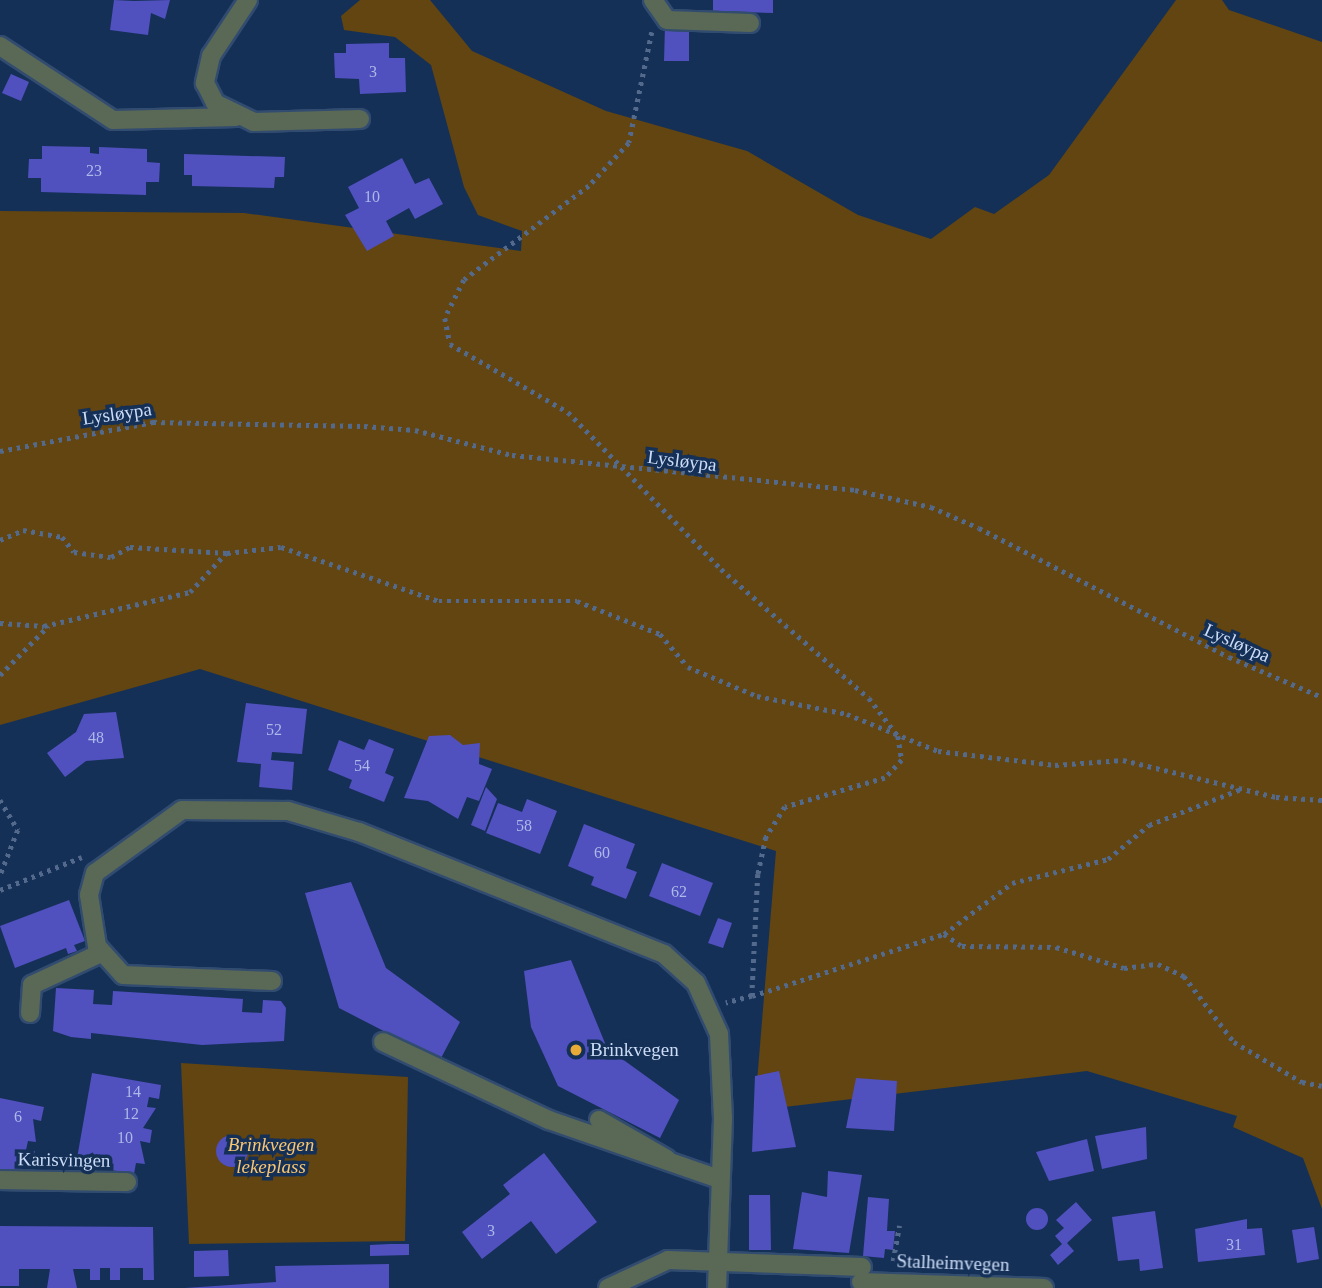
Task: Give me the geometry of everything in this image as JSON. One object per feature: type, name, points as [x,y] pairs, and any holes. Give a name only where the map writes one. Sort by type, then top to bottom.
[{"type":"street","points":[[236,117],[215,103],[205,83],[218,40],[248,0]]},
{"type":"street","points":[[655,5],[684,23],[750,23]]},
{"type":"street","points":[[0,46],[113,120],[236,117],[278,124],[360,119]]},
{"type":"street","points":[[272,981],[123,975],[101,953],[89,895],[102,865],[182,810],[252,807],[318,817],[641,943],[679,966],[712,1008],[722,1066],[716,1288]]},
{"type":"street","points":[[30,1013],[32,985],[101,953]]},
{"type":"street","points":[[383,1042],[527,1110],[719,1180]]},
{"type":"street","points":[[599,1120],[673,1163]]},
{"type":"street","name":"Karisvingen","points":[[0,1180],[127,1182]]},
{"type":"street","name":"Stalheimvegen","points":[[608,1288],[668,1260],[717,1259],[861,1274],[1044,1288]]},
{"type":"path","points":[[655,5],[629,143],[589,186],[464,280],[445,318],[450,344],[568,412],[720,569],[869,698],[896,733],[903,749],[895,771],[785,807],[766,837],[752,996]]},
{"type":"path","name":"Lysløypa","points":[[0,450],[153,422],[364,426],[415,430],[512,455],[855,491],[931,507],[1322,697]]},
{"type":"path","points":[[0,540],[23,530],[62,537],[74,552],[111,557],[130,547],[227,553],[281,547],[439,601],[577,601],[660,634],[688,667],[757,696],[847,713],[938,751],[993,761],[1123,760],[1245,788],[1322,800]]},
{"type":"path","points":[[0,623],[49,625],[190,592],[227,553]]},
{"type":"path","points":[[0,675],[49,625]]},
{"type":"path","points":[[712,1008],[944,934],[1012,883],[1108,859],[1149,825],[1245,788]]},
{"type":"path","points":[[0,800],[18,830],[0,876]]},
{"type":"path","points":[[0,890],[72,858],[102,865]]},
{"type":"path","points":[[944,934],[962,946],[1056,947],[1115,966],[1158,964],[1184,975],[1234,1042],[1302,1082],[1322,1086]]},
{"type":"path","points":[[861,1274],[895,1261],[899,1226]]},
{"type":"green space","points":[[360,0],[430,0],[472,51],[606,111],[747,151],[858,215],[931,239],[975,207],[994,214],[1049,175],[1176,0],[1222,0],[1229,10],[1322,42],[1322,1209],[1303,1158],[1233,1127],[1237,1116],[1087,1071],[776,1108],[756,1094],[776,851],[200,669],[0,725],[0,211],[244,213],[521,251],[522,231],[478,215],[464,187],[431,65],[395,37],[344,30],[341,16]]},
{"type":"green space","name":"Brinkvegen lekeplass","points":[[181,1063],[408,1077],[405,1241],[189,1244]]},
{"type":"building","points":[[114,0],[170,0],[165,19],[151,13],[148,35],[110,30]]},
{"type":"building","points":[[713,0],[773,0],[773,13],[713,11]]},
{"type":"building","points":[[665,26],[689,26],[689,61],[664,61]]},
{"type":"building","points":[[389,43],[389,58],[405,58],[406,92],[360,94],[359,79],[335,78],[334,53],[346,53],[346,44]]},
{"type":"building","points":[[11,74],[29,82],[21,101],[2,93]]},
{"type":"building","points":[[42,146],[90,147],[90,153],[99,154],[99,147],[147,149],[147,162],[160,163],[159,182],[146,182],[146,195],[41,192],[41,178],[28,178],[29,159],[42,159]]},
{"type":"building","points":[[184,154],[285,157],[284,177],[275,177],[274,188],[192,186],[192,175],[184,175]]},
{"type":"building","points":[[402,158],[415,184],[429,178],[443,204],[415,219],[409,208],[386,221],[394,236],[367,251],[345,215],[359,208],[348,187]]},
{"type":"building","points":[[246,703],[307,709],[302,754],[272,752],[271,760],[294,762],[292,790],[259,787],[261,764],[237,762]]},
{"type":"building","points":[[116,712],[124,758],[86,761],[65,777],[47,753],[76,732],[84,714]]},
{"type":"building","points":[[450,735],[463,745],[480,743],[479,764],[492,769],[479,801],[467,797],[458,819],[428,801],[404,798],[429,736]]},
{"type":"building","points":[[369,739],[394,749],[385,773],[394,777],[384,802],[349,788],[352,780],[328,770],[339,740],[364,750]]},
{"type":"building","points":[[486,787],[497,799],[485,831],[471,825]]},
{"type":"building","points":[[527,799],[557,811],[540,854],[486,833],[498,803],[522,812]]},
{"type":"building","points":[[584,824],[635,844],[626,868],[637,872],[626,899],[591,885],[594,877],[568,866]]},
{"type":"building","points":[[662,863],[713,883],[700,916],[649,896]]},
{"type":"building","points":[[351,882],[386,968],[460,1022],[440,1060],[339,1008],[305,893]]},
{"type":"building","points":[[69,900],[85,941],[74,945],[77,951],[68,954],[66,948],[15,968],[0,926]]},
{"type":"building","points":[[718,918],[732,923],[723,948],[708,943]]},
{"type":"building","name":"Brinkvegen","points":[[571,960],[607,1048],[679,1100],[660,1138],[558,1086],[531,1027],[524,971]]},
{"type":"building","points":[[56,988],[94,990],[93,1004],[112,1005],[113,991],[243,999],[242,1012],[262,1013],[263,1000],[281,1001],[286,1008],[284,1041],[202,1045],[91,1033],[91,1039],[71,1037],[53,1031]]},
{"type":"building","points":[[779,1071],[796,1147],[752,1152],[755,1076]]},
{"type":"building","points":[[92,1073],[161,1085],[159,1099],[149,1097],[147,1107],[156,1108],[143,1128],[152,1130],[150,1143],[140,1141],[145,1164],[136,1163],[134,1174],[76,1164]]},
{"type":"building","points":[[856,1078],[897,1081],[894,1131],[846,1128]]},
{"type":"building","points":[[0,1098],[44,1107],[41,1121],[33,1119],[36,1142],[28,1141],[26,1150],[35,1151],[32,1164],[24,1162],[21,1174],[0,1170]]},
{"type":"building","points":[[1146,1127],[1147,1159],[1102,1169],[1095,1136]]},
{"type":"building","points":[[232,1135],[243,1140],[248,1151],[243,1162],[232,1167],[221,1162],[216,1151],[221,1140]]},
{"type":"building","points":[[1087,1139],[1094,1171],[1049,1181],[1036,1152]]},
{"type":"building","points":[[544,1153],[597,1222],[556,1254],[531,1221],[482,1259],[462,1232],[510,1194],[503,1185]]},
{"type":"building","points":[[828,1171],[862,1175],[849,1253],[793,1249],[802,1192],[827,1197]]},
{"type":"building","points":[[749,1195],[770,1195],[771,1250],[749,1250]]},
{"type":"building","points":[[868,1197],[889,1199],[887,1231],[895,1231],[893,1250],[885,1249],[884,1258],[863,1256]]},
{"type":"building","points":[[1076,1202],[1092,1220],[1067,1243],[1074,1251],[1058,1265],[1050,1255],[1062,1244],[1055,1236],[1064,1228],[1056,1220]]},
{"type":"building","points":[[1037,1208],[1045,1211],[1048,1219],[1045,1227],[1037,1230],[1029,1227],[1026,1219],[1029,1211]]},
{"type":"building","points":[[1155,1211],[1163,1268],[1140,1271],[1139,1259],[1118,1261],[1112,1217]]},
{"type":"building","points":[[1247,1219],[1247,1229],[1262,1228],[1265,1255],[1198,1262],[1195,1229]]},
{"type":"building","points":[[0,1226],[153,1227],[154,1280],[143,1280],[143,1268],[120,1268],[120,1280],[110,1280],[110,1268],[100,1268],[100,1280],[90,1280],[90,1269],[73,1269],[77,1288],[47,1288],[50,1269],[19,1269],[19,1286],[0,1286]]},
{"type":"building","points":[[1314,1227],[1319,1259],[1297,1263],[1292,1230]]},
{"type":"building","points":[[409,1244],[409,1255],[370,1256],[370,1245]]},
{"type":"building","points":[[228,1250],[229,1276],[194,1277],[194,1251]]},
{"type":"building","points":[[389,1264],[389,1288],[185,1288],[276,1282],[275,1266]]},
{"type":"place","name":"Brinkvegen","points":[[576,1050]]}]
